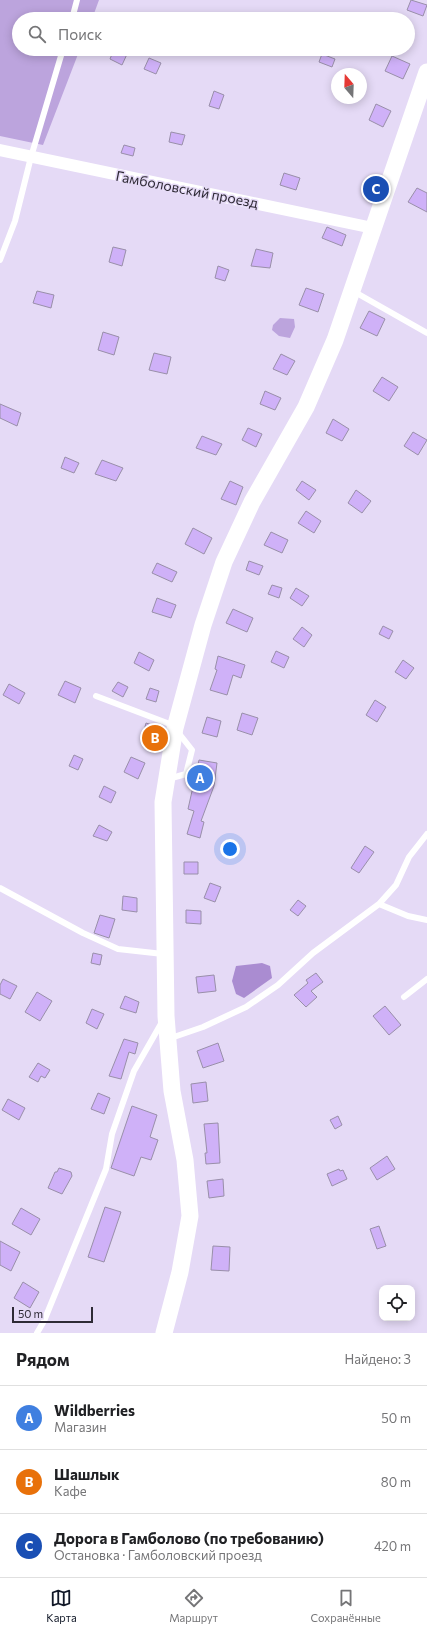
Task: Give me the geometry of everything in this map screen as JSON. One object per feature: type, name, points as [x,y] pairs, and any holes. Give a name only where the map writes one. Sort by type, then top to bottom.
[{"type":"main road","points":[[164,1333],[180,1272],[190,1216],[184,1160],[172,1091],[166,1016],[163,832],[166,779],[175,727],[203,625],[224,562],[252,502],[306,407],[335,340],[427,72]]},
{"type":"street","name":"Гамболовский проезд","points":[[0,150],[373,228]]},
{"type":"lane","points":[[74,12],[78,0]]},
{"type":"lane","points":[[0,260],[15,221],[61,56]]},
{"type":"lane","points":[[353,291],[427,333]]},
{"type":"lane","points":[[96,696],[175,727]]},
{"type":"lane","points":[[167,1040],[203,1027],[246,1007],[278,985],[313,953],[379,904],[396,885],[409,857],[427,834]]},
{"type":"lane","points":[[0,888],[83,933],[118,949],[165,954]]},
{"type":"lane","points":[[379,904],[408,916],[427,920]]},
{"type":"lane","points":[[404,997],[427,979]]},
{"type":"lane","points":[[37,1333],[44,1321],[106,1169],[112,1134],[134,1071],[166,1016]]},
{"type":"shaded area","points":[[0,0],[99,0],[95,12],[12,12],[12,56],[77,56],[43,145],[0,136]]},
{"type":"shaded area","points":[[280,318],[294,319],[295,327],[290,338],[279,336],[272,330],[273,325]]},
{"type":"shaded area","points":[[262,963],[270,966],[272,978],[244,998],[236,994],[232,981],[236,966]]},
{"type":"building","points":[[411,0],[427,5],[423,16],[407,10]]},
{"type":"building","points":[[111,56],[126,56],[122,65],[110,59]]},
{"type":"building","points":[[321,56],[327,56],[335,59],[332,67],[319,62]]},
{"type":"building","points":[[392,56],[410,64],[403,79],[385,71]]},
{"type":"building","points":[[149,58],[161,63],[156,74],[144,69]]},
{"type":"building","points":[[214,91],[224,95],[219,109],[209,106]]},
{"type":"building","points":[[376,104],[391,111],[383,127],[369,120]]},
{"type":"building","points":[[171,132],[185,135],[182,145],[169,142]]},
{"type":"building","points":[[124,145],[135,148],[133,156],[121,153]]},
{"type":"building","points":[[284,173],[300,178],[296,190],[280,185]]},
{"type":"building","points":[[417,188],[427,193],[427,212],[408,202]]},
{"type":"building","points":[[327,227],[346,235],[342,246],[322,238]]},
{"type":"building","points":[[113,247],[126,250],[122,266],[109,262]]},
{"type":"building","points":[[256,249],[273,253],[270,268],[251,266]]},
{"type":"building","points":[[218,266],[229,270],[225,281],[215,278]]},
{"type":"building","points":[[306,288],[324,294],[318,312],[299,305]]},
{"type":"building","points":[[37,291],[54,295],[51,308],[33,303]]},
{"type":"building","points":[[369,311],[385,319],[377,336],[360,328]]},
{"type":"building","points":[[103,332],[119,337],[114,355],[98,350]]},
{"type":"building","points":[[154,353],[171,357],[167,374],[149,370]]},
{"type":"building","points":[[281,354],[295,361],[287,375],[273,369]]},
{"type":"building","points":[[382,377],[398,387],[389,401],[373,391]]},
{"type":"building","points":[[265,391],[281,398],[275,410],[260,404]]},
{"type":"building","points":[[0,404],[21,413],[17,426],[0,418]]},
{"type":"building","points":[[333,419],[349,429],[342,441],[326,433]]},
{"type":"building","points":[[248,428],[262,434],[256,447],[242,440]]},
{"type":"building","points":[[413,432],[427,440],[418,455],[404,446]]},
{"type":"building","points":[[202,436],[222,444],[216,455],[196,448]]},
{"type":"building","points":[[65,457],[79,463],[74,473],[61,468]]},
{"type":"building","points":[[102,460],[123,468],[116,481],[95,474]]},
{"type":"building","points":[[230,481],[243,487],[236,505],[221,499]]},
{"type":"building","points":[[302,481],[316,490],[309,500],[296,490]]},
{"type":"building","points":[[356,490],[371,501],[362,513],[348,503]]},
{"type":"building","points":[[306,511],[321,521],[314,533],[298,523]]},
{"type":"building","points":[[193,528],[212,538],[204,554],[185,544]]},
{"type":"building","points":[[271,532],[288,540],[282,553],[264,545]]},
{"type":"building","points":[[249,561],[263,566],[259,575],[246,570]]},
{"type":"building","points":[[157,563],[177,572],[172,582],[152,573]]},
{"type":"building","points":[[272,585],[282,588],[279,598],[268,594]]},
{"type":"building","points":[[296,588],[309,596],[302,606],[290,598]]},
{"type":"building","points":[[157,598],[176,605],[171,618],[152,612]]},
{"type":"building","points":[[233,609],[253,618],[247,632],[226,623]]},
{"type":"building","points":[[383,626],[393,631],[389,639],[379,634]]},
{"type":"building","points":[[302,627],[312,635],[304,647],[293,639]]},
{"type":"building","points":[[276,651],[289,657],[284,668],[271,662]]},
{"type":"building","points":[[139,652],[154,660],[149,671],[134,663]]},
{"type":"building","points":[[218,656],[245,665],[241,678],[233,675],[227,695],[210,690],[217,670],[215,669]]},
{"type":"building","points":[[403,660],[414,668],[406,679],[395,672]]},
{"type":"building","points":[[65,681],[81,688],[75,703],[58,695]]},
{"type":"building","points":[[118,682],[128,687],[123,697],[112,691]]},
{"type":"building","points":[[9,684],[25,693],[19,704],[3,695]]},
{"type":"building","points":[[150,688],[159,691],[156,702],[146,699]]},
{"type":"building","points":[[375,700],[386,707],[377,722],[366,715]]},
{"type":"building","points":[[242,713],[258,718],[252,735],[237,730]]},
{"type":"building","points":[[207,717],[221,721],[217,737],[202,733]]},
{"type":"building","points":[[146,723],[155,726],[150,740],[142,738]]},
{"type":"building","points":[[74,755],[83,759],[78,770],[69,766]]},
{"type":"building","points":[[131,757],[145,763],[138,779],[124,772]]},
{"type":"building","points":[[199,760],[217,763],[214,786],[201,821],[204,822],[200,838],[187,834],[194,811],[188,809]]},
{"type":"building","points":[[104,786],[116,792],[111,803],[99,797]]},
{"type":"building","points":[[99,825],[112,832],[107,841],[93,836]]},
{"type":"building","points":[[365,846],[374,852],[359,873],[351,868]]},
{"type":"building","points":[[184,862],[198,862],[198,874],[184,874]]},
{"type":"building","points":[[210,883],[221,887],[215,902],[204,898]]},
{"type":"building","points":[[123,896],[137,898],[137,912],[122,910]]},
{"type":"building","points":[[298,900],[306,906],[298,916],[290,910]]},
{"type":"building","points":[[186,910],[201,911],[201,924],[186,923]]},
{"type":"building","points":[[100,915],[115,919],[109,938],[94,933]]},
{"type":"building","points":[[93,953],[102,955],[100,965],[91,963]]},
{"type":"building","points":[[316,973],[323,982],[311,991],[317,997],[306,1007],[294,995],[308,983],[306,980]]},
{"type":"building","points":[[214,975],[216,991],[198,993],[196,977]]},
{"type":"building","points":[[3,979],[17,986],[10,999],[0,994],[0,985]]},
{"type":"building","points":[[37,992],[52,1001],[40,1021],[25,1012]]},
{"type":"building","points":[[125,996],[139,1002],[136,1013],[120,1008]]},
{"type":"building","points":[[385,1006],[401,1025],[389,1035],[373,1016]]},
{"type":"building","points":[[92,1009],[104,1014],[97,1029],[86,1023]]},
{"type":"building","points":[[124,1039],[138,1043],[135,1054],[129,1052],[121,1079],[109,1076]]},
{"type":"building","points":[[218,1043],[224,1061],[203,1068],[197,1051]]},
{"type":"building","points":[[38,1063],[50,1070],[45,1078],[41,1076],[38,1082],[29,1077]]},
{"type":"building","points":[[206,1082],[208,1101],[193,1103],[191,1084]]},
{"type":"building","points":[[98,1093],[110,1098],[104,1114],[91,1109]]},
{"type":"building","points":[[8,1099],[25,1108],[19,1120],[2,1110]]},
{"type":"building","points":[[132,1106],[157,1115],[150,1137],[158,1140],[151,1160],[141,1157],[134,1176],[111,1168]]},
{"type":"building","points":[[338,1116],[342,1125],[335,1129],[330,1120]]},
{"type":"building","points":[[218,1123],[220,1163],[206,1164],[205,1153],[207,1153],[204,1124]]},
{"type":"building","points":[[387,1156],[395,1169],[377,1180],[370,1168]]},
{"type":"building","points":[[59,1168],[71,1172],[72,1176],[62,1194],[48,1188],[55,1172],[57,1172]]},
{"type":"building","points":[[339,1169],[340,1171],[343,1170],[347,1179],[332,1186],[327,1174]]},
{"type":"building","points":[[223,1179],[224,1196],[209,1198],[207,1181]]},
{"type":"building","points":[[105,1207],[121,1212],[104,1262],[88,1257]]},
{"type":"building","points":[[21,1208],[40,1219],[31,1235],[12,1224]]},
{"type":"building","points":[[379,1226],[386,1246],[377,1249],[370,1229]]},
{"type":"building","points":[[0,1241],[20,1252],[11,1271],[0,1265]]},
{"type":"building","points":[[213,1246],[230,1247],[229,1271],[211,1270]]},
{"type":"building","points":[[23,1282],[39,1292],[30,1308],[14,1298]]},
{"type":"place","name":"Дорога в Гамболово (по требованию)","points":[[376,189]]},
{"type":"place","name":"Шашлык","points":[[155,738]]},
{"type":"place","name":"Wildberries","points":[[200,778]]}]
